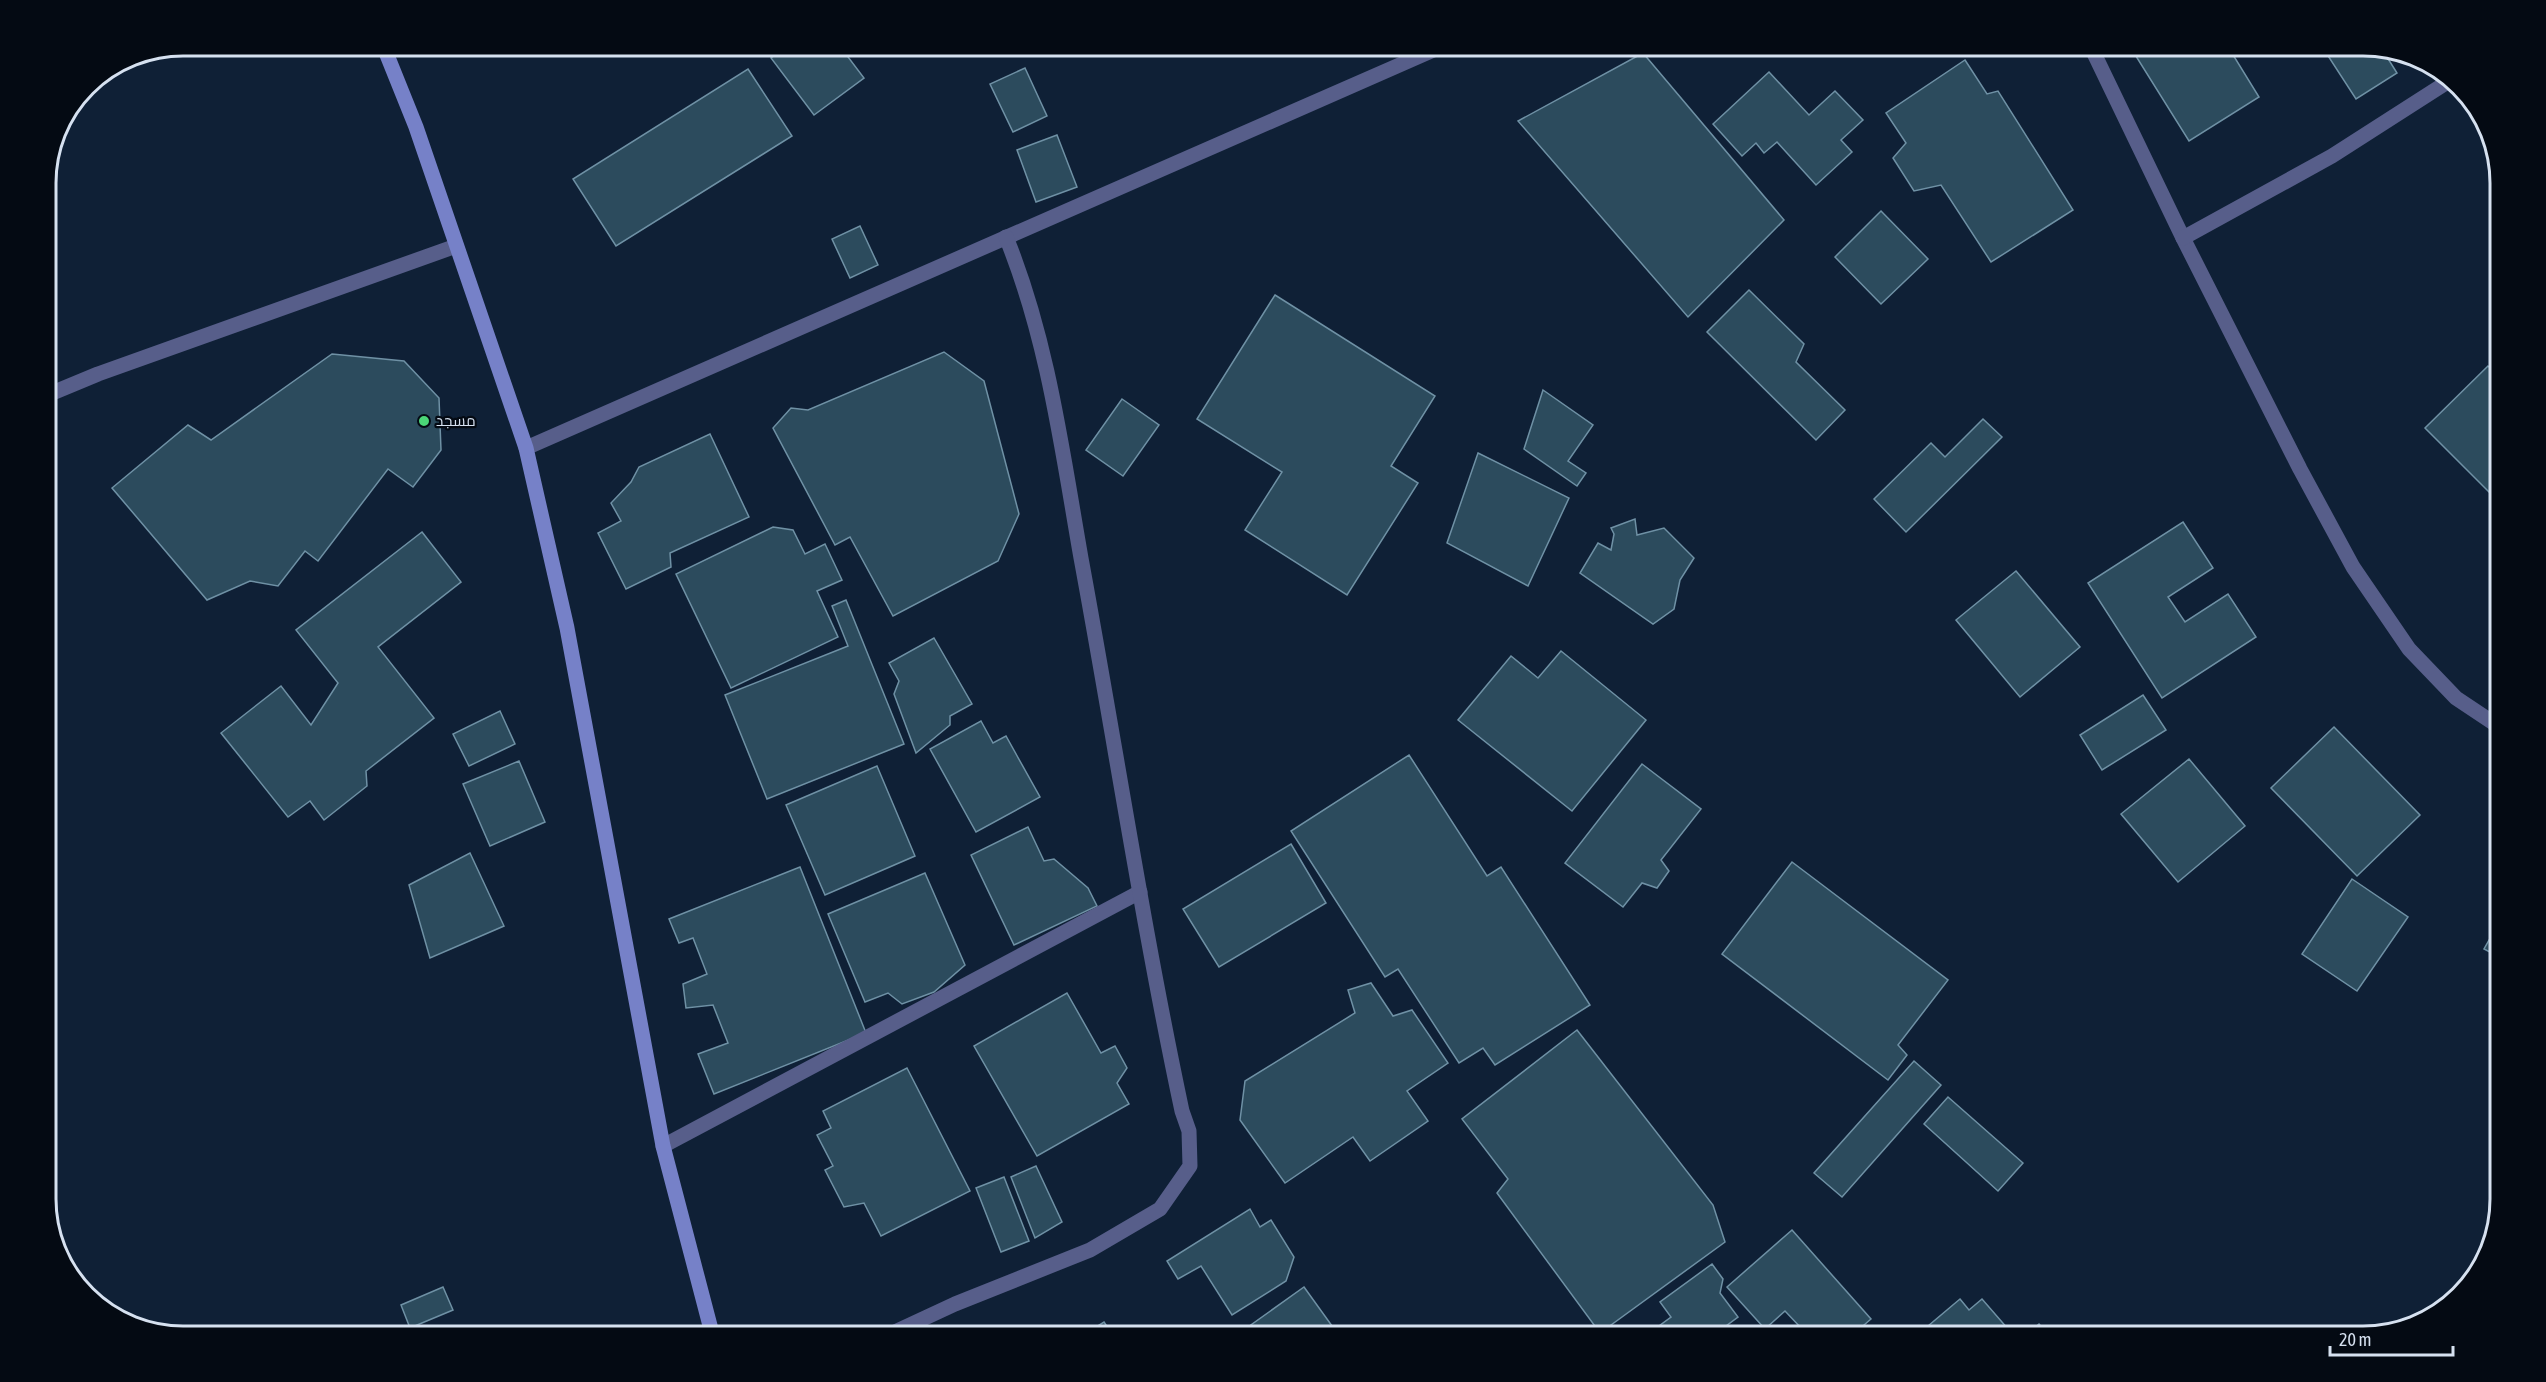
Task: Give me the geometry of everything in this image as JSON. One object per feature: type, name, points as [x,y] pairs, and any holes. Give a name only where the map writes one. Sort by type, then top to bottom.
[{"type":"street","points":[[387,56],[416,127],[526,448],[567,628],[663,1146],[710,1326]]},
{"type":"street","points":[[526,448],[1420,56]]},
{"type":"street","points":[[2095,56],[2183,238],[2300,469],[2353,567],[2409,649],[2456,698],[2490,721]]},
{"type":"street","points":[[2183,238],[2332,156],[2444,84]]},
{"type":"street","points":[[908,1326],[955,1304],[1090,1250],[1160,1209],[1190,1166],[1189,1131],[1182,1111],[1151,964],[1055,403],[1025,284],[1006,237]]},
{"type":"street","points":[[56,391],[98,374],[456,246]]},
{"type":"street","points":[[663,1146],[1140,892]]},
{"type":"building","points":[[774,56],[847,56],[864,78],[814,115],[771,58]]},
{"type":"building","points":[[1637,56],[1646,56],[1784,220],[1688,317],[1518,121]]},
{"type":"building","points":[[2136,56],[2234,56],[2259,97],[2189,141]]},
{"type":"building","points":[[2328,56],[2388,58],[2397,73],[2356,99]]},
{"type":"building","points":[[1965,60],[1987,94],[1998,91],[2073,210],[1991,262],[1941,185],[1914,191],[1893,158],[1906,143],[1886,113]]},
{"type":"building","points":[[1025,68],[1047,116],[1013,132],[990,84]]},
{"type":"building","points":[[748,69],[792,136],[616,246],[573,179]]},
{"type":"building","points":[[1769,72],[1809,115],[1835,91],[1863,120],[1841,140],[1852,152],[1816,185],[1777,142],[1764,153],[1756,143],[1742,156],[1713,124]]},
{"type":"building","points":[[1057,135],[1077,187],[1036,202],[1017,150]]},
{"type":"building","points":[[1881,211],[1928,259],[1881,304],[1835,257]]},
{"type":"building","points":[[860,226],[878,265],[850,278],[832,239]]},
{"type":"building","points":[[1749,290],[1804,344],[1796,362],[1845,410],[1816,440],[1707,332]]},
{"type":"building","points":[[1275,295],[1435,396],[1391,466],[1418,483],[1347,595],[1245,530],[1282,472],[1197,419]]},
{"type":"building","points":[[944,352],[984,381],[1019,514],[998,561],[893,616],[850,537],[835,545],[773,428],[791,408],[808,410]]},
{"type":"building","points":[[332,354],[404,361],[439,398],[441,450],[413,487],[388,469],[318,561],[305,551],[278,586],[250,581],[207,600],[112,488],[188,425],[211,440]]},
{"type":"building","points":[[2488,366],[2490,368],[2490,493],[2425,428]]},
{"type":"building","points":[[1543,390],[1593,425],[1568,461],[1586,473],[1577,486],[1524,449]]},
{"type":"building","points":[[1122,399],[1159,425],[1123,476],[1086,450]]},
{"type":"building","points":[[1983,419],[2002,437],[1906,532],[1874,499],[1931,443],[1945,457]]},
{"type":"building","points":[[710,434],[749,517],[670,553],[671,567],[626,589],[598,533],[621,521],[611,503],[631,482],[639,467]]},
{"type":"building","points":[[1478,453],[1569,498],[1528,586],[1447,543]]},
{"type":"building","points":[[1635,519],[1637,535],[1664,528],[1694,558],[1680,580],[1674,609],[1653,624],[1580,573],[1598,543],[1611,550],[1614,534],[1611,528]]},
{"type":"building","points":[[2183,522],[2213,568],[2168,597],[2185,622],[2228,594],[2256,637],[2162,698],[2088,583]]},
{"type":"building","points":[[773,527],[793,530],[805,554],[825,544],[842,580],[817,591],[838,637],[731,688],[676,574]]},
{"type":"building","points":[[422,532],[461,582],[378,647],[434,718],[366,771],[367,786],[324,820],[310,801],[288,817],[221,733],[281,686],[311,725],[338,683],[296,630]]},
{"type":"building","points":[[2016,571],[2080,647],[2020,697],[1956,620]]},
{"type":"building","points":[[846,600],[904,744],[767,799],[725,695],[848,646],[832,606]]},
{"type":"building","points":[[934,638],[972,704],[950,716],[950,725],[916,753],[894,694],[899,681],[889,663]]},
{"type":"building","points":[[1561,651],[1646,720],[1572,811],[1458,720],[1511,656],[1538,678]]},
{"type":"building","points":[[2143,695],[2166,730],[2102,770],[2080,735]]},
{"type":"building","points":[[500,711],[515,744],[469,766],[453,734]]},
{"type":"building","points":[[981,721],[993,743],[1006,736],[1040,797],[976,832],[930,749]]},
{"type":"building","points":[[2334,727],[2420,815],[2357,876],[2271,788]]},
{"type":"building","points":[[1409,755],[1487,876],[1501,867],[1590,1005],[1495,1065],[1483,1048],[1459,1063],[1398,969],[1385,977],[1291,831]]},
{"type":"building","points":[[2189,759],[2245,826],[2178,882],[2121,814]]},
{"type":"building","points":[[519,761],[545,822],[490,846],[463,784]]},
{"type":"building","points":[[1642,764],[1701,809],[1661,860],[1669,871],[1657,888],[1642,883],[1623,907],[1565,863]]},
{"type":"building","points":[[877,766],[915,856],[825,895],[786,805]]},
{"type":"building","points":[[1028,827],[1044,861],[1054,859],[1088,888],[1097,906],[1014,945],[971,855]]},
{"type":"building","points":[[1291,844],[1326,903],[1219,967],[1183,909]]},
{"type":"building","points":[[470,853],[504,926],[430,958],[409,885]]},
{"type":"building","points":[[1792,862],[1948,980],[1898,1045],[1907,1055],[1888,1080],[1722,954]]},
{"type":"building","points":[[800,867],[866,1033],[714,1094],[698,1054],[728,1043],[713,1005],[686,1008],[683,984],[707,974],[693,938],[679,943],[669,919]]},
{"type":"building","points":[[925,873],[965,965],[934,992],[902,1004],[888,993],[865,1002],[828,914]]},
{"type":"building","points":[[2352,879],[2408,917],[2357,991],[2302,954]]},
{"type":"building","points":[[2490,938],[2490,952],[2484,949]]},
{"type":"building","points":[[1371,983],[1393,1016],[1412,1010],[1448,1063],[1407,1091],[1428,1121],[1370,1161],[1353,1137],[1285,1183],[1240,1120],[1245,1081],[1355,1013],[1348,990]]},
{"type":"building","points":[[1067,993],[1101,1053],[1115,1046],[1127,1068],[1117,1083],[1129,1104],[1037,1156],[974,1046]]},
{"type":"building","points":[[1577,1030],[1713,1205],[1725,1242],[1610,1326],[1595,1326],[1497,1193],[1508,1179],[1462,1119]]},
{"type":"building","points":[[1914,1061],[1941,1085],[1842,1197],[1814,1173]]},
{"type":"building","points":[[907,1068],[970,1191],[881,1236],[864,1203],[844,1207],[825,1170],[833,1166],[817,1135],[831,1128],[823,1111]]},
{"type":"building","points":[[1948,1097],[2023,1163],[1998,1191],[1924,1124]]},
{"type":"building","points":[[1036,1166],[1062,1222],[1035,1238],[1011,1177]]},
{"type":"building","points":[[1004,1177],[1029,1241],[1001,1252],[976,1188]]},
{"type":"building","points":[[1250,1209],[1260,1227],[1271,1220],[1294,1257],[1286,1281],[1232,1315],[1201,1266],[1178,1279],[1167,1261]]},
{"type":"building","points":[[1792,1230],[1871,1319],[1863,1326],[1799,1326],[1785,1311],[1768,1326],[1762,1326],[1727,1287]]},
{"type":"building","points":[[1712,1264],[1723,1279],[1720,1293],[1738,1317],[1726,1326],[1659,1326],[1671,1317],[1660,1302]]},
{"type":"building","points":[[443,1287],[453,1310],[415,1326],[409,1326],[401,1305]]},
{"type":"building","points":[[1304,1287],[1332,1326],[1249,1326]]},
{"type":"building","points":[[1960,1299],[1969,1310],[1982,1299],[2005,1326],[1928,1326]]},
{"type":"place","name":"مسجد","points":[[424,421]]}]
